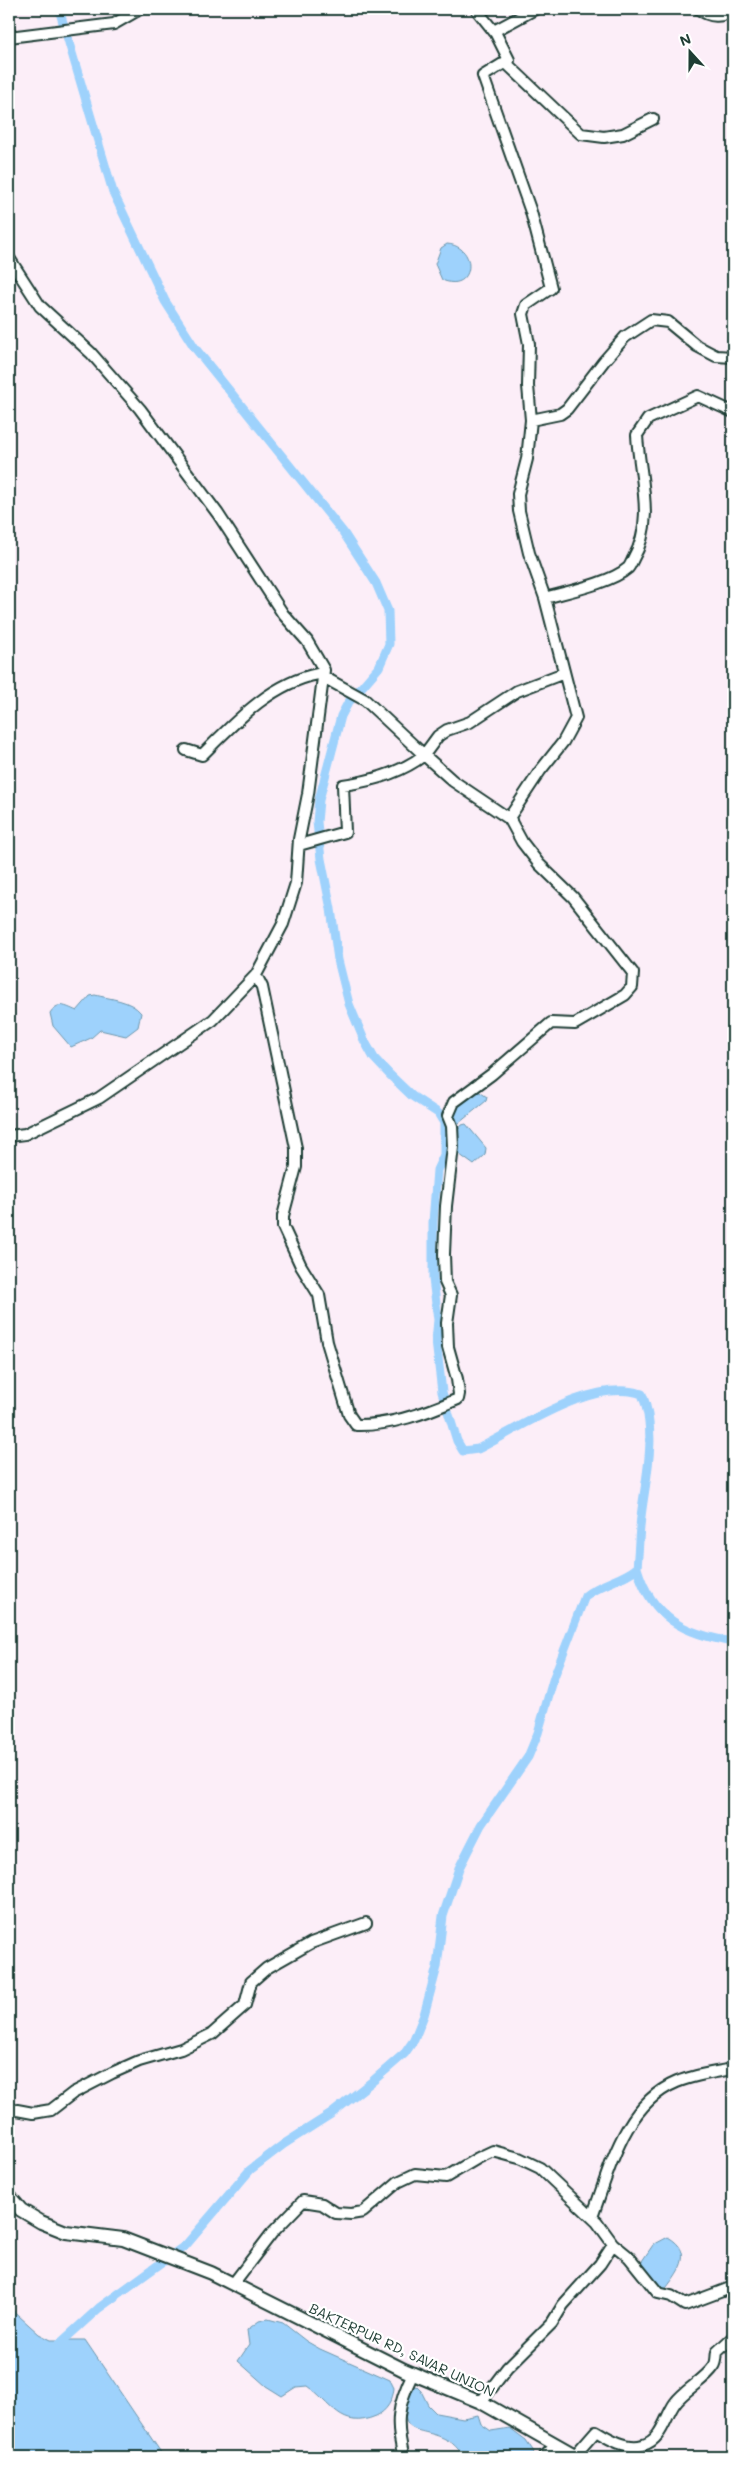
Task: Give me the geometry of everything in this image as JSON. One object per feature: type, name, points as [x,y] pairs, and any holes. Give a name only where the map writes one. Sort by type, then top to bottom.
[{"type":"street","points":[[9,37],[114,24],[140,9]]},
{"type":"street","points":[[476,9],[494,31],[509,60],[483,76],[528,203],[551,288],[526,305],[522,314],[529,344],[528,386],[531,420],[527,459],[518,494],[519,511],[529,553],[545,598],[576,718],[562,742],[509,818],[511,820]]},
{"type":"street","points":[[494,31],[535,9]]},
{"type":"street","points":[[699,9],[704,13],[716,16],[729,13],[732,9]]},
{"type":"street","points":[[505,62],[581,134],[604,137],[622,134],[653,119]]},
{"type":"street","points":[[9,258],[40,306],[91,353],[140,409],[218,514],[284,614],[308,641],[324,670],[310,784],[299,844],[296,883],[283,924],[256,975],[212,1020],[100,1098],[25,1134],[9,1136]]},
{"type":"street","points":[[531,420],[560,414],[567,409],[625,337],[651,320],[668,322],[697,346],[716,356],[733,358]]},
{"type":"street","points":[[545,598],[604,580],[628,568],[636,554],[645,529],[636,435],[648,419],[698,396],[733,412]]},
{"type":"street","points":[[299,844],[344,832],[343,784],[372,781],[413,764],[424,755],[438,736],[470,722],[517,691],[564,673]]},
{"type":"street","points":[[186,750],[202,755],[272,692],[301,677],[318,674],[324,675],[365,700],[453,781],[511,820],[528,849],[573,897],[633,973],[632,987],[625,994],[575,1024],[551,1023],[492,1074],[454,1102],[448,1116],[452,1126],[453,1147],[446,1206],[444,1254],[446,1282],[451,1295],[447,1323],[448,1347],[460,1394],[458,1400],[412,1416],[372,1426],[356,1425],[349,1415],[327,1342],[319,1295],[301,1266],[283,1227],[283,1216],[296,1167],[296,1148],[264,996],[256,975]]},
{"type":"street","points":[[9,2111],[17,2110],[33,2113],[50,2110],[73,2093],[112,2073],[139,2061],[182,2049],[212,2034],[245,2005],[252,1982],[266,1968],[311,1943],[366,1923]]},
{"type":"street","points":[[592,2217],[623,2135],[651,2098],[677,2082],[733,2069]]},
{"type":"street","points":[[233,2284],[272,2233],[303,2201],[322,2204],[336,2213],[350,2214],[363,2212],[398,2182],[415,2174],[446,2177],[478,2158],[493,2152],[519,2158],[540,2168],[592,2217],[613,2244],[629,2257],[658,2293],[671,2296],[685,2305],[733,2287]]},
{"type":"street","name":"BAKTERPUR RD, SAVAR UNION","points":[[9,2196],[22,2210],[41,2222],[66,2232],[123,2239],[211,2273],[412,2373],[481,2402],[576,2456]]},
{"type":"street","points":[[481,2402],[507,2368],[552,2323],[563,2305],[600,2264],[613,2244]]},
{"type":"street","points":[[576,2456],[596,2431],[612,2440],[630,2446],[644,2445],[659,2434],[675,2402],[708,2374],[716,2364],[717,2352],[733,2337]]},
{"type":"street","points":[[404,2457],[396,2424],[403,2394],[412,2373]]},
{"type":"street","points":[[544,2457],[556,2445]]},
{"type":"water","points":[[447,244],[457,247],[464,252],[468,260],[469,268],[467,275],[461,281],[453,283],[442,280],[435,264],[441,248]]},
{"type":"water","points":[[95,995],[132,1005],[141,1013],[138,1027],[126,1036],[100,1030],[91,1038],[71,1047],[53,1026],[50,1013],[59,1006],[65,1006],[77,1011],[90,996]]},
{"type":"water","points":[[478,1091],[487,1097],[486,1101],[459,1123],[455,1124],[452,1110]]},
{"type":"water","points":[[466,1124],[486,1148],[485,1155],[474,1165],[456,1152],[455,1134],[462,1125]]},
{"type":"water","points":[[668,2237],[676,2243],[681,2250],[682,2256],[678,2270],[664,2291],[645,2269],[642,2261],[653,2245]]},
{"type":"water","points":[[9,2307],[39,2334],[51,2340],[85,2340],[164,2457],[9,2457]]},
{"type":"water","points":[[268,2319],[283,2323],[306,2341],[320,2349],[390,2380],[394,2388],[391,2401],[380,2414],[364,2420],[354,2420],[345,2418],[337,2413],[307,2386],[296,2387],[282,2396],[266,2386],[238,2361],[249,2345],[247,2330],[259,2321]]},
{"type":"water","points":[[416,2386],[421,2391],[428,2405],[436,2413],[463,2418],[478,2415],[481,2424],[491,2431],[510,2428],[526,2440],[534,2452],[530,2457],[465,2457],[452,2443],[441,2437],[414,2429],[408,2424],[405,2417],[411,2388]]},
{"type":"waterway","points":[[56,2347],[99,2308],[186,2245],[250,2170],[284,2144],[331,2114],[374,2080],[405,2053],[414,2040],[424,2015],[437,1967],[443,1916],[459,1868],[481,1825],[528,1757],[538,1733],[554,1677],[585,1596],[637,1568],[641,1516],[650,1452],[649,1422],[642,1394],[623,1391],[602,1392],[557,1407],[478,1449],[463,1451],[457,1441],[442,1392],[436,1341],[438,1320],[433,1279],[433,1222],[437,1170],[444,1155],[444,1123],[438,1113],[412,1096],[390,1075],[374,1058],[364,1040],[349,1004],[338,960],[331,909],[321,859],[317,822],[319,800],[341,716],[348,703],[379,667],[389,644],[388,611],[376,583],[343,532],[195,348],[165,301],[113,192],[59,9]]},
{"type":"waterway","points":[[637,1568],[643,1585],[661,1612],[685,1629],[716,1639],[733,1642]]}]
